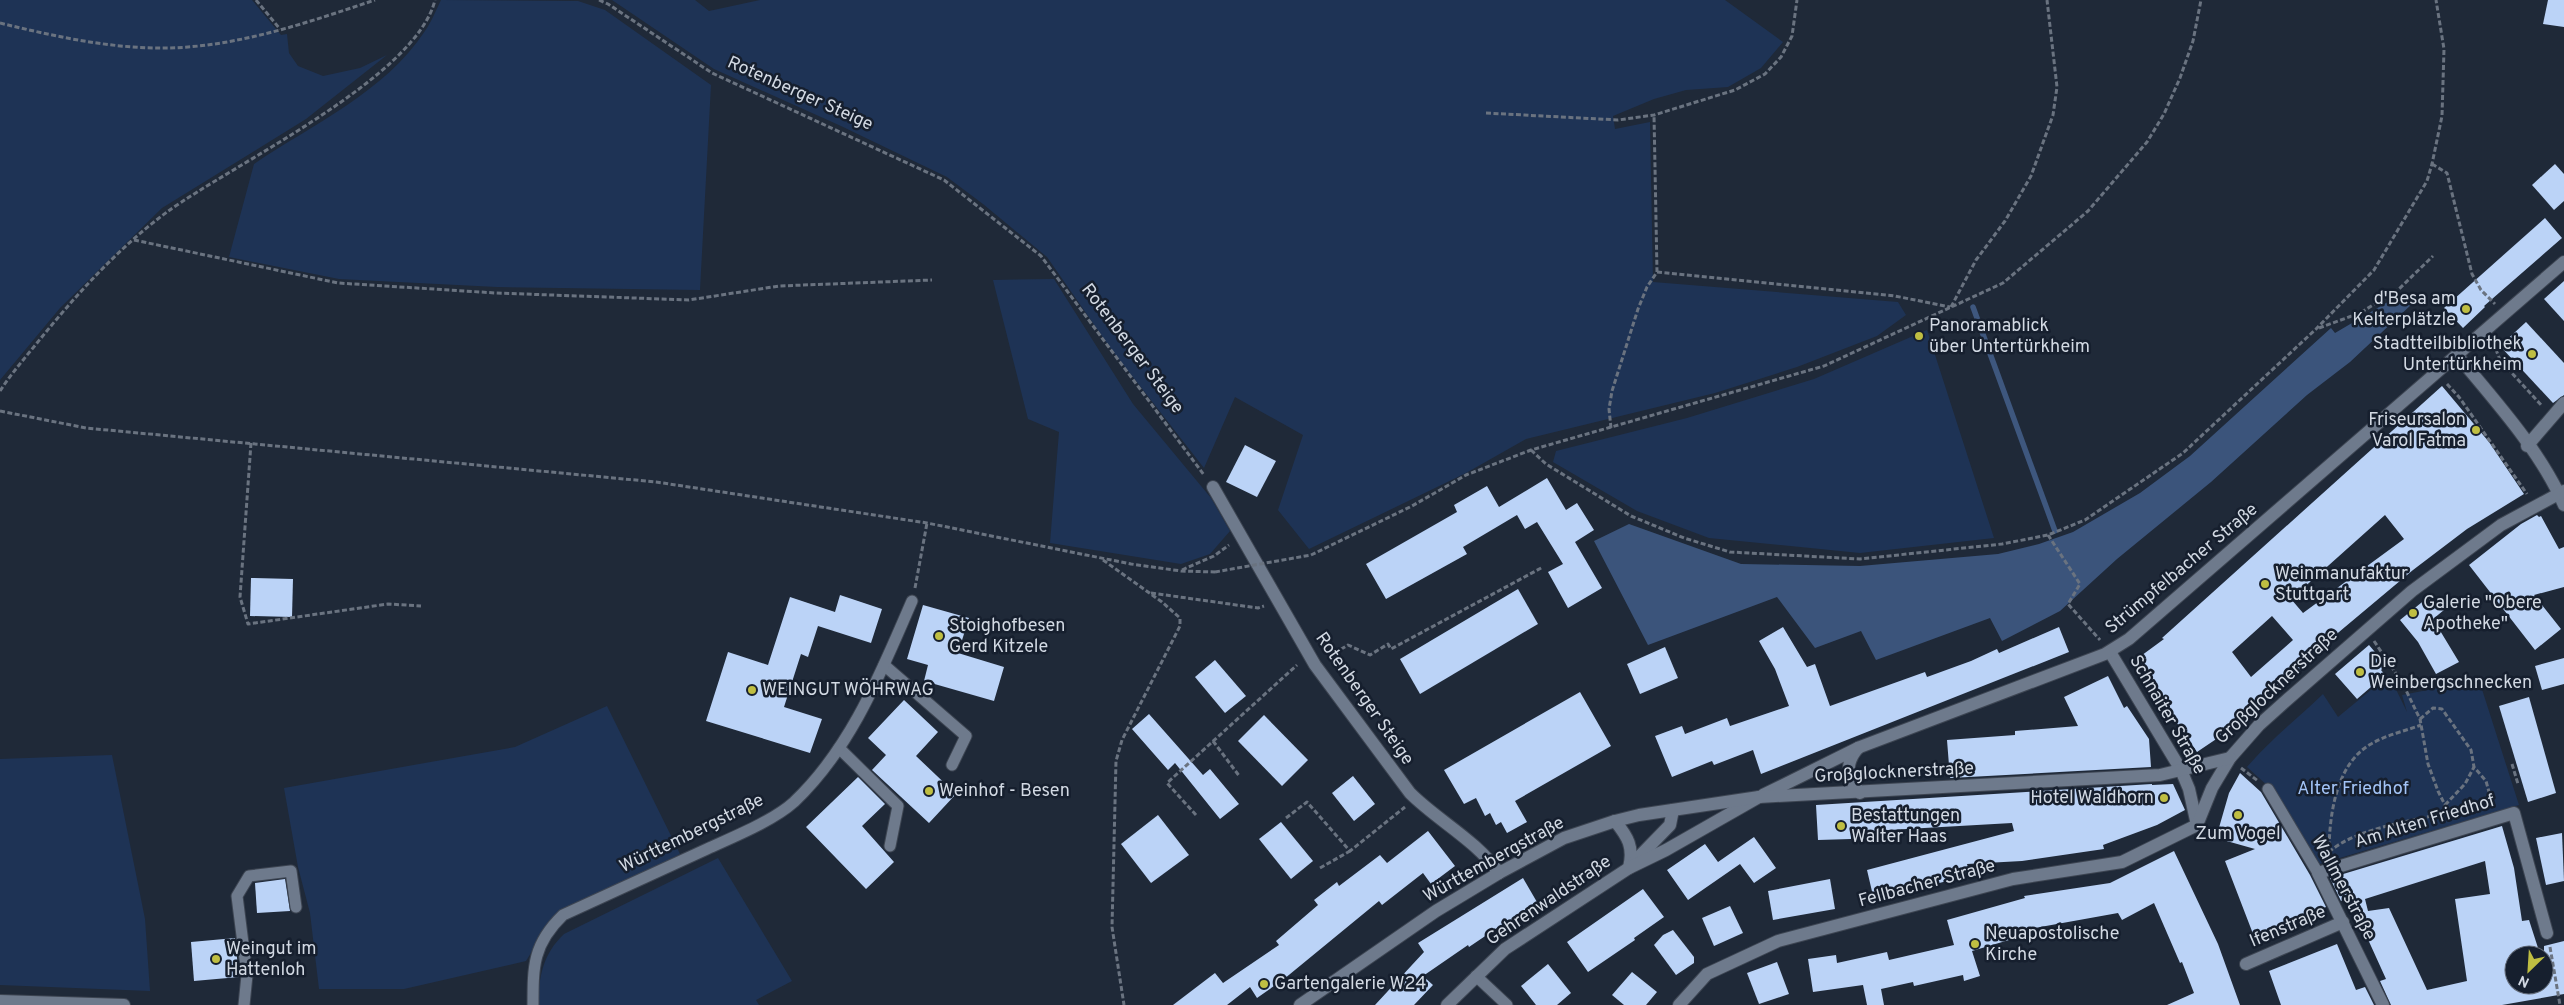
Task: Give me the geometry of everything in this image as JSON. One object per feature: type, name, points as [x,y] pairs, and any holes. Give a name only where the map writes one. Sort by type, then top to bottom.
[{"type":"street","name":"Strümpfelbacher Straße","points":[[1759,797],[1860,747],[2110,652],[2129,639],[2564,262]]},
{"type":"street","points":[[2457,355],[2527,446],[2562,497]]},
{"type":"street","points":[[2527,446],[2564,404]]},
{"type":"street","name":"Rotenberger Steige","points":[[1214,487],[1312,660],[1415,799],[1488,858],[1499,873]]},
{"type":"street","name":"Großglocknerstraße","points":[[1759,797],[1860,793],[2160,775],[2230,758],[2259,725],[2366,629],[2412,591],[2501,525],[2536,507],[2562,497]]},
{"type":"street","name":"Schnaiter Straße","points":[[2110,652],[2181,770],[2189,789],[2197,826]]},
{"type":"street","points":[[1860,747],[1850,757],[1848,767],[1850,781],[1860,793]]},
{"type":"street","points":[[2197,826],[2212,788],[2230,758]]},
{"type":"street","name":"Württembergstraße","points":[[1300,1005],[1436,911],[1499,873],[1564,838],[1615,821],[1759,797]]},
{"type":"street","name":"Gehrenwaldstraße","points":[[1447,1005],[1505,948],[1629,868],[1666,850],[1759,797]]},
{"type":"street","name":"Gehrenwaldstraße","points":[[1629,868],[1670,825],[1673,810]]},
{"type":"street","name":"Am Alten Friedhof","points":[[2324,871],[2514,813],[2547,933]]},
{"type":"street","name":"Gehrenwaldstraße","points":[[1615,821],[1625,833],[1632,847],[1629,868]]},
{"type":"street","name":"Fellbacher Straße","points":[[1679,1005],[1707,974],[1778,941],[2013,879],[2122,862],[2197,826]]},
{"type":"street","name":"Wallmerstraße","points":[[2324,871],[2343,922],[2383,1005]]},
{"type":"street","name":"Ifenstraße","points":[[2246,964],[2343,922]]},
{"type":"street","points":[[0,1001],[124,1005]]},
{"type":"lane","name":"Württembergstraße","points":[[533,1005],[533,968],[538,947],[548,930],[562,915],[756,826],[792,804],[821,774],[872,691],[912,601]]},
{"type":"lane","points":[[884,664],[966,736],[952,765]]},
{"type":"lane","points":[[838,748],[898,806],[890,846]]},
{"type":"lane","name":"Wallmerstraße","points":[[2268,789],[2324,871]]},
{"type":"lane","points":[[244,1005],[247,975],[237,896],[249,876],[291,871],[296,906]]},
{"type":"lane","points":[[1476,976],[1507,1005]]},
{"type":"path","points":[[256,0],[280,29]]},
{"type":"path","points":[[0,23],[43,34],[150,48],[188,47],[280,29],[375,0]]},
{"type":"path","points":[[0,391],[59,316],[134,240],[168,212],[325,112],[372,79],[397,59],[423,30],[436,0]]},
{"type":"path","name":"Rotenberger Steige","points":[[599,0],[608,4],[712,74],[944,180],[1041,256],[1214,487]]},
{"type":"path","points":[[1486,113],[1618,120],[1654,115],[1735,90],[1765,74],[1781,57],[1792,36],[1797,0]]},
{"type":"path","points":[[1950,308],[1976,260],[2005,221],[2031,176],[2050,123],[2057,87],[2047,0]]},
{"type":"path","points":[[0,411],[86,428],[656,482],[927,523],[1100,559],[1181,571],[1215,572],[1311,555],[1412,506],[1466,476],[1531,450],[1824,366],[2003,283],[2088,211],[2131,163],[2164,114],[2180,78],[2193,41],[2201,0]]},
{"type":"path","points":[[1531,450],[1546,464],[1631,516],[1684,538],[1730,552],[1860,559],[2002,544],[2048,534],[2084,520],[2183,453],[2316,329],[2374,270],[2427,181],[2432,164],[2442,116],[2444,49],[2436,0]]},
{"type":"path","points":[[1611,428],[1609,409],[1612,391],[1638,309],[1647,287],[1657,272],[1654,115]]},
{"type":"path","points":[[2432,164],[2447,173],[2472,274],[2482,290],[2504,314]]},
{"type":"path","points":[[134,240],[338,283],[496,293],[689,300],[779,286],[932,280]]},
{"type":"path","points":[[2316,329],[2360,313],[2399,289],[2433,256]]},
{"type":"path","points":[[1657,272],[1895,296],[1950,308]]},
{"type":"path","points":[[2484,332],[2495,345],[2500,360],[2552,416]]},
{"type":"path","points":[[2436,372],[2459,397],[2536,507]]},
{"type":"path","points":[[251,443],[240,597],[248,624],[388,604],[421,606]]},
{"type":"path","points":[[912,601],[927,523]]},
{"type":"path","points":[[1181,571],[1214,556],[1226,548],[1233,541],[1238,529]]},
{"type":"path","points":[[2048,534],[2080,584],[2068,604],[2110,652]]},
{"type":"path","points":[[1100,559],[1150,592],[1180,618],[1180,626],[1122,740],[1116,762],[1112,927],[1124,1005]]},
{"type":"path","points":[[1196,815],[1167,783],[1213,741],[1312,660],[1348,645],[1370,655],[1388,644],[1390,649],[1543,567]]},
{"type":"path","points":[[1150,592],[1258,608]]},
{"type":"path","points":[[2366,629],[2403,684],[2420,719],[2428,764],[2458,831]]},
{"type":"path","points":[[2420,719],[2433,708],[2442,709],[2471,750],[2474,767],[2486,781],[2491,799]]},
{"type":"path","points":[[2324,871],[2336,798],[2341,781],[2354,760],[2370,744],[2421,725]]},
{"type":"path","points":[[1213,741],[1240,777]]},
{"type":"path","points":[[2230,758],[2268,789]]},
{"type":"path","points":[[2512,764],[2518,784]]},
{"type":"path","points":[[2445,804],[2465,784],[2474,767]]},
{"type":"path","points":[[1320,868],[1350,851],[1415,799]]},
{"type":"path","points":[[1286,818],[1307,802],[1350,851]]},
{"type":"path","points":[[2328,853],[2338,845],[2365,834],[2448,812]]},
{"type":"path","points":[[2547,933],[2560,1005]]},
{"type":"green space","points":[[0,0],[252,0],[281,35],[287,34],[289,53],[298,66],[323,76],[360,68],[387,55],[306,119],[162,208],[60,308],[0,380]]},
{"type":"green space","points":[[441,0],[578,1],[605,10],[711,85],[700,290],[497,287],[339,279],[229,257],[254,164],[347,105],[390,72],[409,53],[425,31]]},
{"type":"green space","points":[[612,0],[695,0],[709,11],[760,0],[1725,0],[1783,42],[1761,68],[1728,87],[1686,90],[1654,99],[1613,116],[1615,129],[1650,122],[1653,282],[1898,302],[1906,315],[1877,336],[1797,367],[1715,393],[1526,439],[1466,473],[1309,549],[1278,510],[1303,435],[1235,397],[1204,468],[1111,349],[1047,257],[983,204],[947,177],[841,126],[714,69]]},
{"type":"green space","points":[[1054,279],[1133,404],[1211,498],[1230,531],[1210,554],[1181,564],[1050,543],[1059,432],[1028,419],[993,280]]},
{"type":"green space","points":[[1927,330],[1994,538],[1860,553],[1709,538],[1637,511],[1553,462],[1556,451],[1687,418],[1814,379]]},
{"type":"green space","name":"Alter Friedhof","points":[[2389,675],[2407,712],[2402,695],[2479,680],[2519,805],[2316,865],[2269,787],[2247,767],[2323,694],[2338,717]]},
{"type":"green space","points":[[607,706],[680,854],[550,922],[526,961],[404,989],[319,989],[310,913],[298,867],[284,788],[515,747]]},
{"type":"green space","points":[[112,755],[145,919],[150,991],[0,985],[0,759]]},
{"type":"green space","points":[[718,858],[792,981],[756,1000],[759,1005],[537,1005],[543,966],[551,950],[564,934]]},
{"type":"shaded area","points":[[2403,293],[2412,304],[2350,362],[2307,395],[2211,482],[2117,559],[2060,611],[2002,641],[1990,618],[1876,660],[1861,631],[1815,648],[1777,597],[1648,645],[1594,541],[1629,524],[1741,564],[1860,566],[1998,554],[2039,544],[2073,532],[2140,493],[2190,456],[2331,328],[2335,333]]},
{"type":"building","points":[[2548,0],[2564,0],[2564,27],[2543,24]]},
{"type":"building","points":[[2555,164],[2564,174],[2564,201],[2554,210],[2532,185]]},
{"type":"building","points":[[2545,218],[2562,238],[2484,306],[2463,328],[2444,308]]},
{"type":"building","points":[[2564,281],[2564,321],[2544,299]]},
{"type":"building","name":"Stadtteilbibliothek Untertürkheim","points":[[2526,322],[2564,363],[2564,395],[2553,403],[2500,346]]},
{"type":"building","points":[[2442,386],[2489,442],[2524,494],[2467,529],[2413,570],[2302,663],[2305,667],[2241,719],[2243,721],[2197,752],[2134,661],[2164,639],[2162,638]],"holes":[[[2385,515],[2404,539],[2303,613],[2291,599]],[[2272,616],[2293,640],[2251,677],[2232,652]]]},
{"type":"building","points":[[1245,445],[1276,461],[1257,497],[1226,482]]},
{"type":"building","points":[[1547,478],[1566,510],[1577,503],[1594,530],[1575,542],[1602,588],[1568,608],[1548,572],[1563,564],[1537,522],[1525,529],[1517,515],[1463,547],[1467,554],[1386,599],[1366,564],[1457,512],[1454,505],[1487,486],[1499,507]]},
{"type":"building","points":[[2537,515],[2541,516],[2559,549],[2564,547],[2564,587],[2534,595],[2561,629],[2535,650],[2469,565],[2521,524]]},
{"type":"building","points":[[251,578],[293,579],[292,617],[250,616]]},
{"type":"building","points":[[1518,589],[1538,624],[1420,694],[1400,659]]},
{"type":"building","points":[[2432,594],[2444,610],[2433,619],[2459,662],[2436,674],[2418,642],[2400,620]]},
{"type":"building","name":"WEINGUT WÖHRWAG","points":[[840,595],[882,609],[871,643],[818,626],[808,657],[801,654],[784,707],[822,719],[810,753],[706,721],[728,652],[768,665],[790,597],[835,612]]},
{"type":"building","name":"Stoighofbesen Gerd Kitzele","points":[[923,605],[969,618],[958,653],[1004,667],[994,701],[924,681],[928,665],[907,659]]},
{"type":"building","points":[[1783,627],[1807,667],[1815,664],[1830,706],[1925,672],[1927,677],[1997,649],[1999,653],[2059,627],[2069,652],[1761,774],[1753,750],[1714,765],[1712,761],[1672,777],[1655,736],[1682,726],[1685,734],[1727,718],[1730,726],[1789,706],[1775,669],[1759,641]]},
{"type":"building","name":"Die Weinbergschnecken","points":[[2369,645],[2386,665],[2381,670],[2385,675],[2357,699],[2335,674]]},
{"type":"building","points":[[1665,647],[1678,678],[1640,694],[1627,664]]},
{"type":"building","points":[[2564,658],[2564,684],[2542,690],[2535,666]]},
{"type":"building","points":[[1215,660],[1246,696],[1225,713],[1195,677]]},
{"type":"building","points":[[2108,676],[2124,708],[2127,706],[2149,739],[2151,767],[1950,778],[1947,740],[2015,735],[2015,731],[2078,726],[2064,697]]},
{"type":"building","points":[[1580,692],[1611,746],[1515,801],[1527,822],[1507,833],[1501,822],[1496,825],[1490,813],[1485,816],[1476,798],[1464,804],[1444,770]]},
{"type":"building","points":[[2529,697],[2556,793],[2528,802],[2499,706]]},
{"type":"building","points":[[904,700],[938,732],[916,756],[956,794],[929,823],[872,770],[886,755],[868,738]]},
{"type":"building","points":[[1149,714],[1203,775],[1210,769],[1239,804],[1220,819],[1175,763],[1168,770],[1132,729]]},
{"type":"building","points":[[1264,715],[1308,760],[1282,786],[1238,741]]},
{"type":"building","points":[[2240,773],[2261,792],[2310,875],[2326,907],[2255,939],[2225,861],[2255,849],[2216,838],[2229,793]]},
{"type":"building","points":[[1353,776],[1375,804],[1354,821],[1332,793]]},
{"type":"building","points":[[858,777],[885,804],[862,826],[894,862],[866,889],[806,827]]},
{"type":"building","points":[[2173,784],[2185,810],[2157,825],[2103,845],[2104,849],[2022,861],[1967,864],[1970,875],[1874,900],[1867,870],[2014,831],[2012,823],[1889,830],[1851,834],[1851,839],[1818,840],[1816,805]]},
{"type":"building","points":[[1158,815],[1189,855],[1151,883],[1121,844]]},
{"type":"building","points":[[1281,822],[1313,861],[1291,879],[1259,839]]},
{"type":"building","points":[[2502,826],[2514,868],[2522,921],[2529,920],[2537,945],[2504,945],[2504,995],[2554,995],[2554,945],[2548,945],[2564,941],[2564,994],[2502,1005],[2391,1005],[2380,981],[2386,979],[2351,902],[2348,903],[2347,898],[2341,901],[2330,878]],"holes":[[[2485,861],[2490,894],[2455,899],[2467,981],[2427,990],[2389,908],[2368,911],[2365,899]]]},
{"type":"building","points":[[1428,831],[1455,866],[1431,884],[1423,873],[1382,905],[1379,901],[1284,979],[1257,998],[1250,987],[1227,1005],[1173,1005],[1215,973],[1223,983],[1279,945],[1276,941],[1318,905],[1314,900],[1337,882],[1339,886],[1380,855],[1387,863]]},
{"type":"building","points":[[2562,833],[2564,881],[2546,885],[2536,838]]},
{"type":"building","points":[[1754,837],[1776,868],[1754,883],[1740,864],[1688,900],[1667,870],[1705,844],[1718,862]]},
{"type":"building","points":[[2174,851],[2218,944],[2240,1005],[2167,1005],[2194,993],[2182,962],[2180,963],[2154,903],[2122,920],[2118,913],[2018,931],[2019,937],[1972,951],[1980,976],[1964,981],[1963,975],[1914,986],[1913,982],[1881,989],[1884,1005],[1867,1005],[1863,985],[1813,992],[1808,959],[1836,955],[1837,963],[1887,952],[1889,960],[1954,945],[1947,920],[2025,898],[2024,896],[2110,883]]},
{"type":"building","points":[[1523,878],[1541,909],[1509,927],[1506,922],[1423,976],[1433,985],[1414,1005],[1375,1005],[1424,952],[1418,943]]},
{"type":"building","points":[[285,879],[290,911],[257,913],[255,883]]},
{"type":"building","points":[[1830,879],[1835,909],[1773,920],[1768,891]]},
{"type":"building","points":[[1643,889],[1664,917],[1634,938],[1635,940],[1588,972],[1567,942]]},
{"type":"building","points":[[1730,906],[1743,933],[1714,946],[1702,918]]},
{"type":"building","points":[[1673,930],[1694,957],[1694,963],[1676,975],[1654,945],[1663,935]]},
{"type":"building","name":"Weingut im Hattenloh","points":[[235,938],[239,977],[194,981],[191,942]]},
{"type":"building","points":[[2337,944],[2356,990],[2365,987],[2374,1005],[2281,1005],[2269,971]]},
{"type":"building","points":[[1777,962],[1789,994],[1759,1004],[1747,973]]},
{"type":"building","points":[[1548,964],[1571,993],[1557,1005],[1536,1005],[1521,986]]},
{"type":"building","points":[[1632,972],[1657,992],[1646,1005],[1624,1005],[1612,995]]},
{"type":"waterway","points":[[1973,307],[2055,531]]},
{"type":"place","name":"d'Besa am Kelterplätzle","points":[[2466,309]]},
{"type":"place","name":"Panoramablick über Untertürkheim","points":[[1919,336]]},
{"type":"place","name":"Stadtteilbibliothek Untertürkheim","points":[[2532,354]]},
{"type":"place","name":"Friseursalon Varol Fatma","points":[[2476,430]]},
{"type":"place","name":"Weinmanufaktur Stuttgart","points":[[2265,584]]},
{"type":"place","name":"Galerie \"Obere Apotheke\"","points":[[2413,613]]},
{"type":"place","name":"Stoighofbesen Gerd Kitzele","points":[[939,636]]},
{"type":"place","name":"Die Weinbergschnecken","points":[[2360,672]]},
{"type":"place","name":"WEINGUT WÖHRWAG","points":[[752,690]]},
{"type":"place","name":"Weinhof - Besen","points":[[929,791]]},
{"type":"place","name":"Hotel Waldhorn","points":[[2164,798]]},
{"type":"place","name":"Zum Vogel","points":[[2238,815]]},
{"type":"place","name":"Bestattungen Walter Haas","points":[[1841,826]]},
{"type":"place","name":"Neuapostolische Kirche","points":[[1975,944]]},
{"type":"place","name":"Weingut im Hattenloh","points":[[216,959]]},
{"type":"place","name":"Gartengalerie W24","points":[[1264,984]]}]
